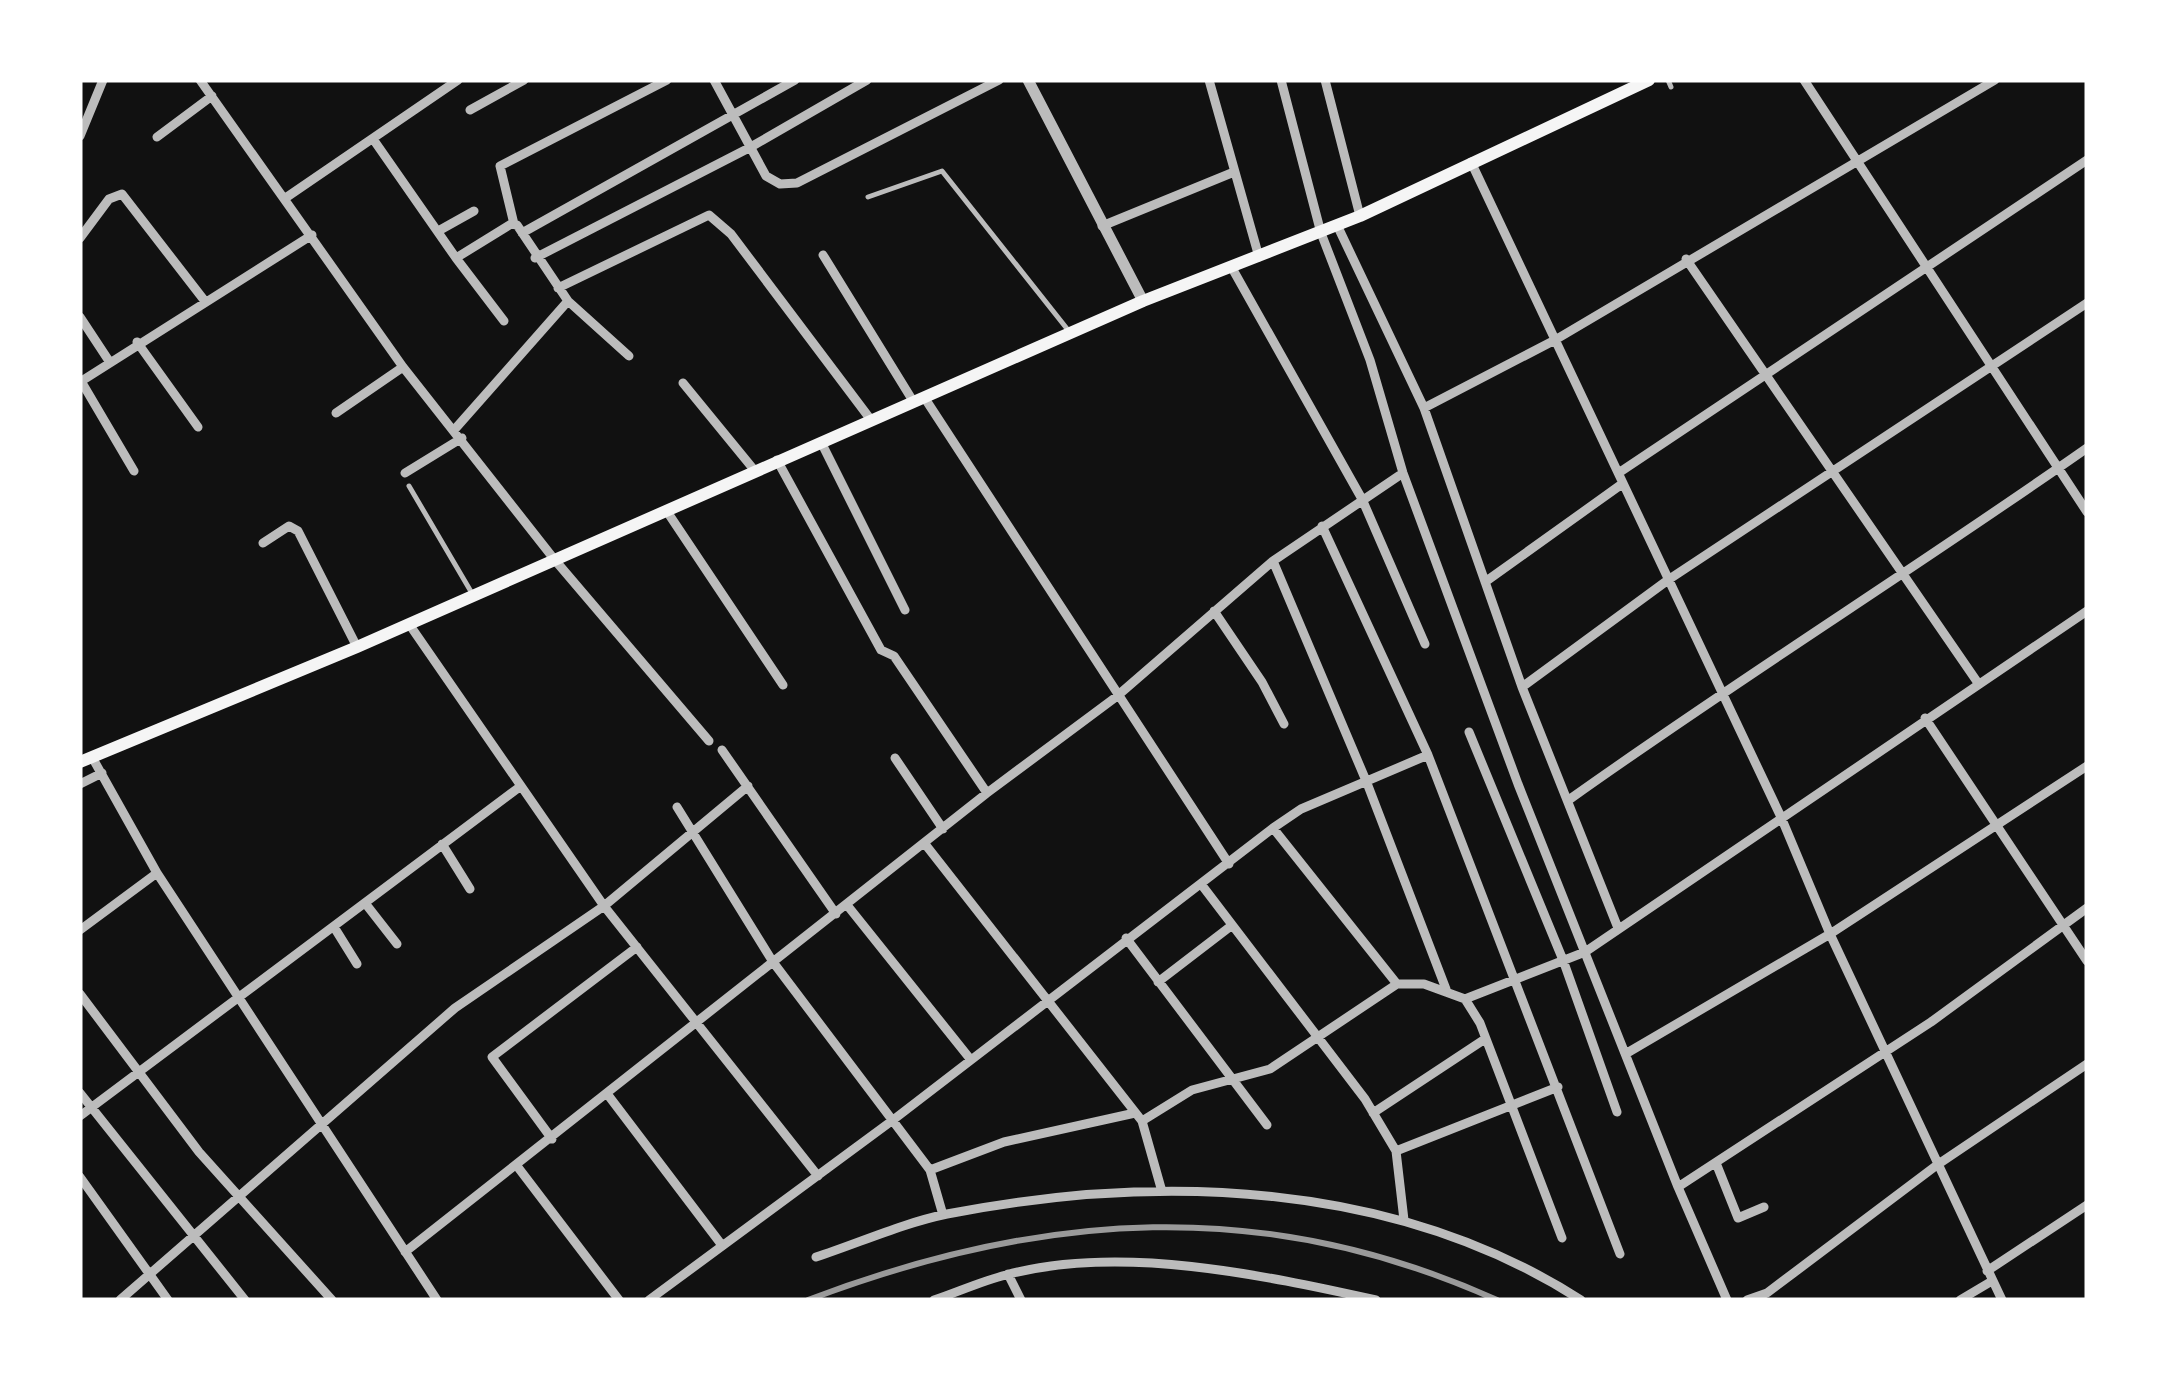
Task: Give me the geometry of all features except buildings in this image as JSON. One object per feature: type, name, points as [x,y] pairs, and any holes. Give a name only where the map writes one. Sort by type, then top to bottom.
[{"type":"main road","points":[[86,759],[357,647],[1143,301],[1337,226],[1648,80]]},
{"type":"street","points":[[80,136],[103,80]]},
{"type":"street","points":[[200,80],[403,367],[554,558],[709,741]]},
{"type":"street","points":[[284,199],[458,80]]},
{"type":"street","points":[[470,110],[524,80]]},
{"type":"street","points":[[628,356],[568,301],[535,258],[514,224],[500,166],[667,80]]},
{"type":"street","points":[[714,80],[748,148],[766,176],[780,184],[797,183],[998,80]]},
{"type":"street","points":[[522,233],[795,80]]},
{"type":"street","points":[[535,258],[748,148],[867,80]]},
{"type":"street","points":[[1028,80],[1143,301]]},
{"type":"street","points":[[1209,80],[1259,257]]},
{"type":"street","points":[[1280,80],[1321,232],[1370,360],[1403,473],[1585,952],[1727,1300]]},
{"type":"street","points":[[1325,80],[1360,216]]},
{"type":"street","points":[[1804,80],[2087,512]]},
{"type":"street","points":[[1424,408],[1555,340],[1995,80]]},
{"type":"street","points":[[156,137],[212,96]]},
{"type":"street","points":[[373,139],[504,321]]},
{"type":"street","points":[[1620,472],[2087,160]]},
{"type":"street","points":[[1471,162],[1781,817],[1830,934],[2002,1300]]},
{"type":"street","points":[[1102,226],[1234,172]]},
{"type":"street","points":[[80,238],[110,198],[122,194],[204,300]]},
{"type":"street","points":[[440,230],[474,211]]},
{"type":"street","points":[[558,288],[709,216],[731,234],[871,420]]},
{"type":"street","points":[[456,258],[514,224]]},
{"type":"street","points":[[1337,226],[1424,408],[1522,686],[1618,928]]},
{"type":"street","points":[[134,471],[80,382],[137,342],[312,235]]},
{"type":"street","points":[[823,256],[1229,864]]},
{"type":"street","points":[[1686,260],[1978,683]]},
{"type":"street","points":[[1232,268],[1362,499],[1425,644]]},
{"type":"street","points":[[405,473],[458,433],[568,301]]},
{"type":"street","points":[[1522,686],[1668,580],[2087,303]]},
{"type":"street","points":[[80,317],[109,362]]},
{"type":"street","points":[[137,342],[198,427]]},
{"type":"street","points":[[336,414],[403,367]]},
{"type":"street","points":[[683,383],[755,471]]},
{"type":"street","points":[[821,442],[904,610]]},
{"type":"street","points":[[1570,799],[1720,692],[1902,576],[2087,448]]},
{"type":"street","points":[[777,460],[881,650],[894,656],[987,793]]},
{"type":"street","points":[[405,1252],[608,1096],[987,793],[1116,696],[1273,561],[1403,473]]},
{"type":"street","points":[[1485,582],[1622,484]]},
{"type":"street","points":[[666,510],[783,686]]},
{"type":"street","points":[[264,543],[289,526],[298,531],[357,647]]},
{"type":"street","points":[[1322,526],[1428,756],[1620,1254]]},
{"type":"street","points":[[1273,561],[1367,783],[1446,989]]},
{"type":"street","points":[[1464,999],[1585,952],[2087,611]]},
{"type":"street","points":[[1214,612],[1262,682],[1284,724]]},
{"type":"street","points":[[409,624],[604,906],[818,1176]]},
{"type":"street","points":[[1925,718],[2087,961]]},
{"type":"street","points":[[1468,732],[1563,960],[1617,1112]]},
{"type":"street","points":[[722,750],[836,914]]},
{"type":"street","points":[[649,1300],[893,1120],[1126,938],[1301,808],[1428,756]]},
{"type":"street","points":[[895,758],[942,829]]},
{"type":"street","points":[[86,759],[102,773],[156,873],[240,995],[437,1300]]},
{"type":"street","points":[[1627,1053],[1830,934],[2087,766]]},
{"type":"street","points":[[80,784],[102,773]]},
{"type":"street","points":[[80,1116],[135,1071],[521,786]]},
{"type":"street","points":[[120,1300],[455,1008],[604,906],[748,786]]},
{"type":"street","points":[[677,808],[773,962],[930,1170],[943,1215]]},
{"type":"street","points":[[1273,828],[1397,984]]},
{"type":"street","points":[[442,844],[470,889]]},
{"type":"street","points":[[925,844],[1138,1117],[1162,1188]]},
{"type":"street","points":[[80,930],[156,873]]},
{"type":"street","points":[[1202,884],[1320,1039],[1396,1150],[1404,1220]]},
{"type":"street","points":[[365,902],[397,944]]},
{"type":"street","points":[[848,905],[971,1060]]},
{"type":"street","points":[[1678,1187],[1886,1051],[2087,908]]},
{"type":"street","points":[[1158,982],[1231,926]]},
{"type":"street","points":[[334,927],[358,964]]},
{"type":"street","points":[[1126,938],[1267,1126]]},
{"type":"street","points":[[552,1139],[492,1056],[637,947]]},
{"type":"street","points":[[930,1170],[1004,1142],[1138,1117],[1192,1090],[1270,1069],[1397,984],[1446,989],[1464,999],[1485,1040],[1562,1238]]},
{"type":"street","points":[[80,994],[135,1071],[240,1198],[332,1300]]},
{"type":"street","points":[[1373,1113],[1485,1040]]},
{"type":"street","points":[[1746,1300],[1769,1296],[1937,1165],[2087,1064]]},
{"type":"street","points":[[1396,1150],[1558,1087]]},
{"type":"street","points":[[80,1093],[245,1300]]},
{"type":"street","points":[[608,1096],[721,1244]]},
{"type":"street","points":[[1716,1163],[1740,1219],[1764,1207]]},
{"type":"street","points":[[517,1166],[619,1300]]},
{"type":"street","points":[[80,1177],[168,1300]]},
{"type":"street","points":[[816,1257],[943,1215],[1162,1188],[1297,1200],[1404,1220],[1496,1253],[1581,1300]]},
{"type":"street","points":[[1960,1300],[2087,1205]]},
{"type":"street","points":[[934,1300],[1008,1274],[1091,1265],[1187,1264],[1376,1300]]},
{"type":"street","points":[[1008,1274],[1021,1300]]},
{"type":"street","points":[[1316,1300],[1320,1288]]},
{"type":"lane","points":[[868,197],[942,171],[1070,333]]},
{"type":"lane","points":[[409,486],[472,595]]},
{"type":"railway","points":[[808,1300],[895,1270],[982,1248],[1067,1233],[1153,1227],[1238,1230],[1324,1243],[1410,1266],[1497,1300]]}]
